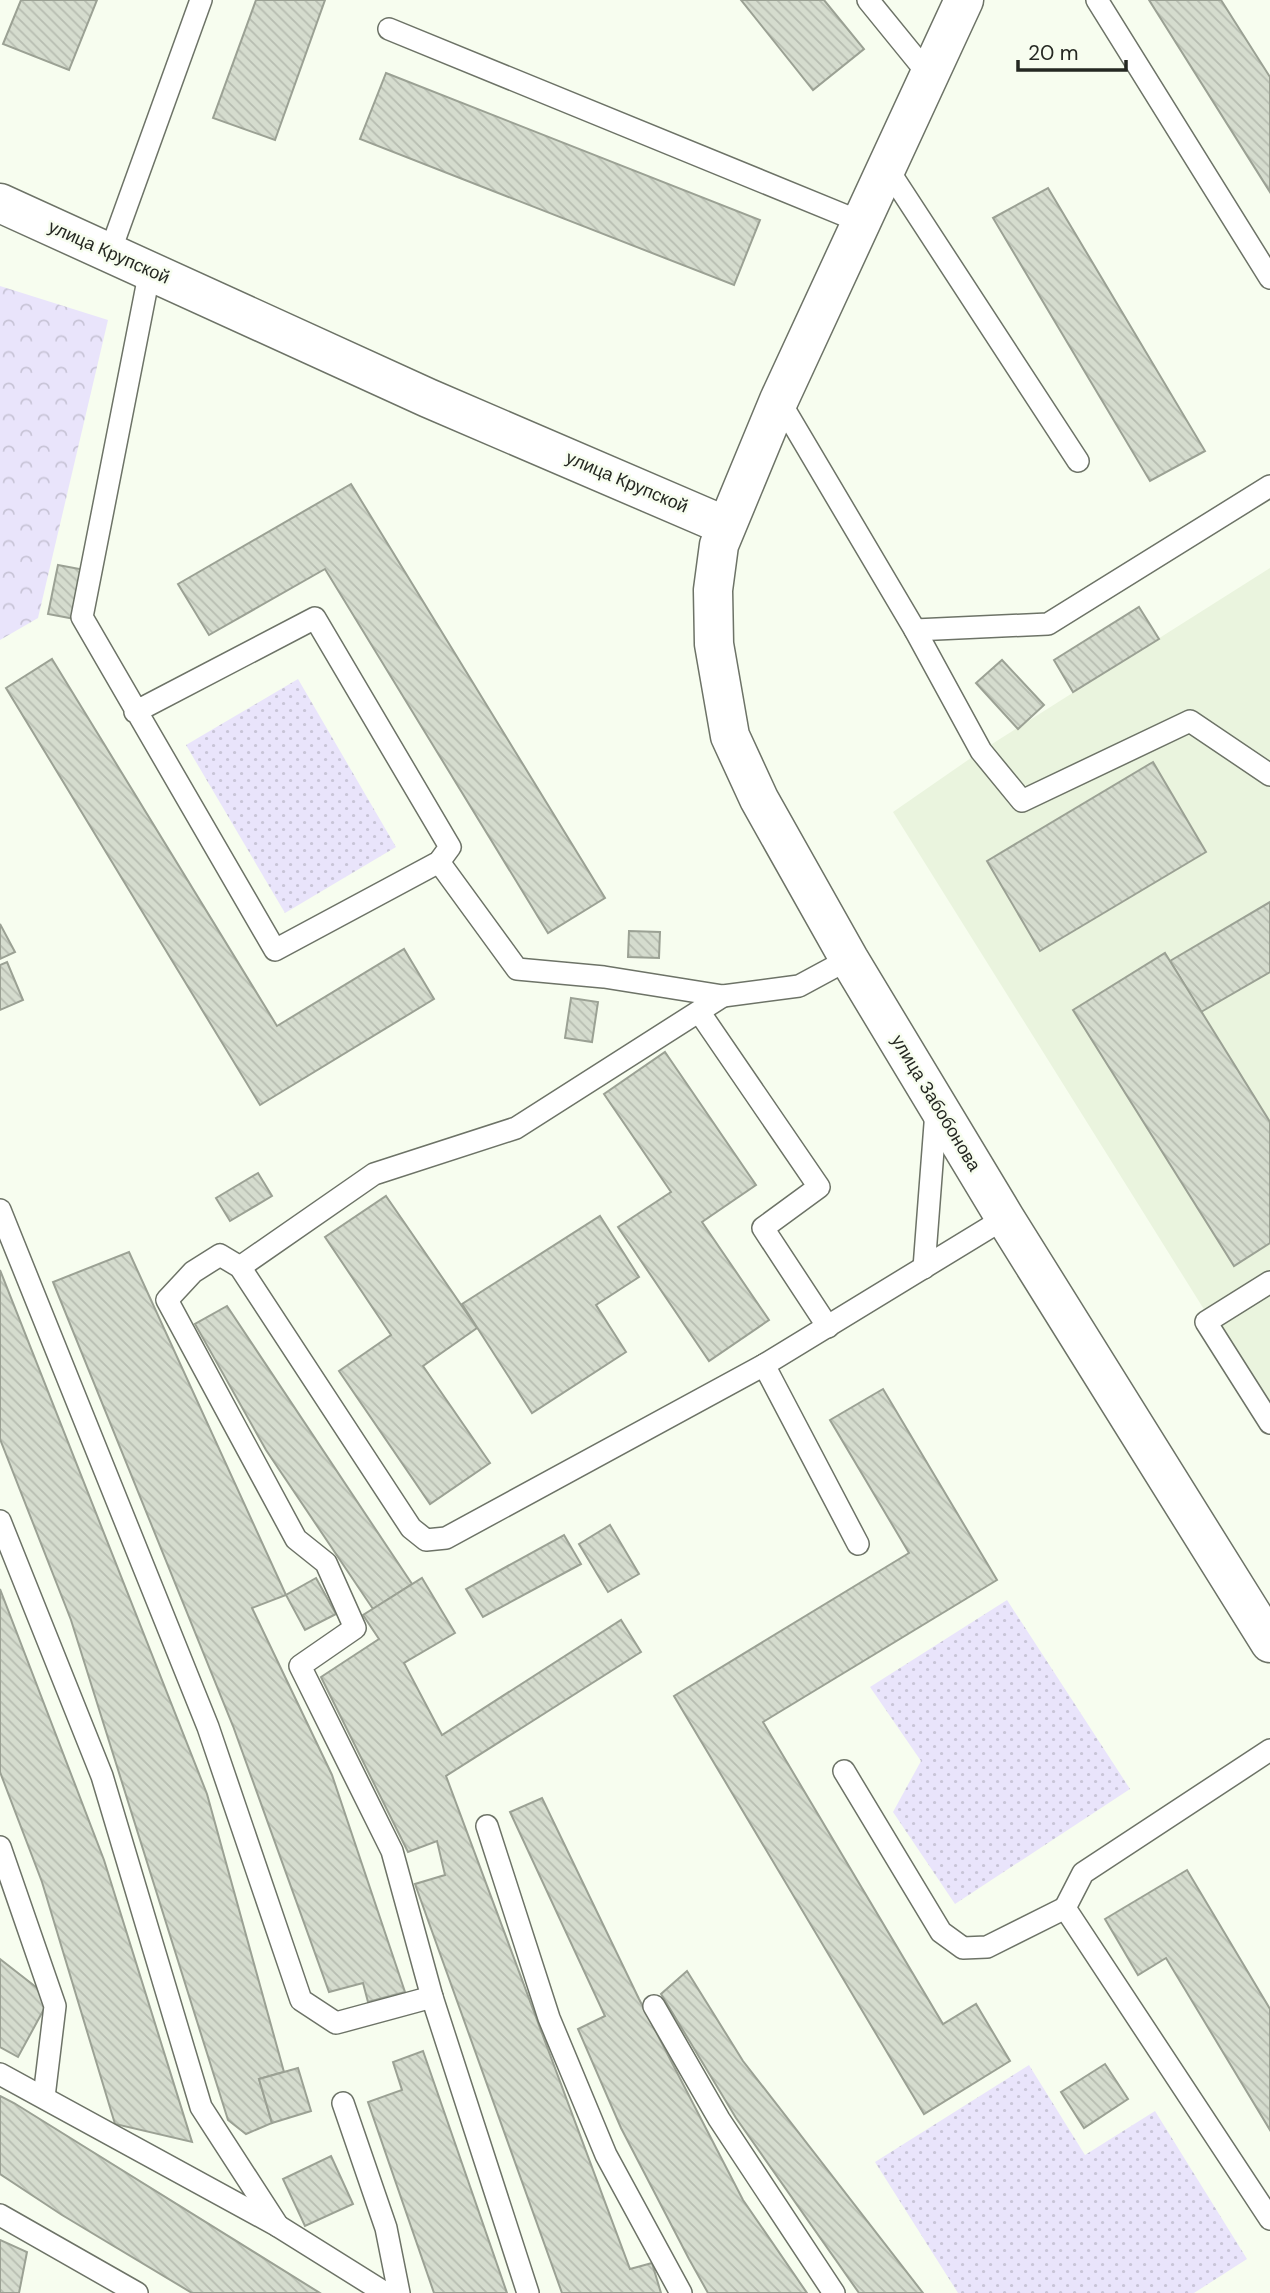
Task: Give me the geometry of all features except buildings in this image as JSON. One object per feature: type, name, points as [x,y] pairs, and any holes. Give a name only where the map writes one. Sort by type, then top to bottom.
[{"type":"street","points":[[726,526],[779,400],[964,0]]},
{"type":"street","name":"улица Крупской","points":[[0,203],[428,398],[726,526]]},
{"type":"street","name":"улица Забобонова","points":[[726,526],[719,545],[713,603],[714,644],[730,736],[759,799],[849,959],[1005,1219],[1270,1643]]},
{"type":"lane","points":[[110,252],[201,0]]},
{"type":"lane","points":[[868,0],[929,75]]},
{"type":"lane","points":[[1097,0],[1270,278]]},
{"type":"lane","points":[[389,29],[860,222]]},
{"type":"lane","points":[[886,165],[1078,461]]},
{"type":"lane","points":[[135,712],[316,618],[450,847],[439,862],[275,950],[135,712],[82,617],[150,270]]},
{"type":"lane","points":[[779,400],[915,630],[982,751],[1022,801],[1189,721],[1270,775]]},
{"type":"lane","points":[[915,630],[1048,624],[1270,486]]},
{"type":"lane","points":[[439,862],[517,969],[604,977],[723,996],[799,986],[849,959]]},
{"type":"lane","points":[[240,1267],[374,1174],[516,1128],[723,996]]},
{"type":"lane","points":[[700,1013],[819,1188],[763,1228],[828,1327]]},
{"type":"lane","points":[[924,1268],[937,1105]]},
{"type":"lane","points":[[0,1210],[208,1727],[301,2000],[336,2022],[432,1997]]},
{"type":"lane","points":[[528,2293],[432,1997],[391,1851],[300,1666],[355,1628],[326,1563],[296,1539],[167,1300],[193,1272],[220,1255],[240,1267],[411,1528],[426,1540],[446,1538],[764,1365],[1005,1219]]},
{"type":"lane","points":[[1270,1282],[1206,1322],[1270,1423]]},
{"type":"lane","points":[[764,1365],[858,1545]]},
{"type":"lane","points":[[0,1521],[102,1776],[201,2107],[278,2226]]},
{"type":"lane","points":[[844,1771],[941,1932],[963,1948],[987,1947],[1065,1908],[1083,1873],[1270,1750]]},
{"type":"lane","points":[[487,1826],[554,2030],[606,2155],[681,2293]]},
{"type":"lane","points":[[0,1847],[55,2006],[44,2097]]},
{"type":"lane","points":[[1065,1908],[1270,2219]]},
{"type":"lane","points":[[653,2006],[719,2119],[834,2293]]},
{"type":"lane","points":[[0,2074],[278,2226],[385,2293]]},
{"type":"lane","points":[[343,2104],[386,2228],[398,2293]]},
{"type":"lane","points":[[0,2215],[137,2293]]},
{"type":"shaded area","points":[[1270,568],[1270,1415],[893,812],[981,751]]},
{"type":"green space","points":[[0,286],[108,320],[38,618],[0,640]]},
{"type":"green space","points":[[298,679],[396,847],[285,913],[186,745]]},
{"type":"green space","points":[[1007,1600],[1130,1789],[955,1904],[893,1812],[921,1761],[870,1687]]},
{"type":"green space","points":[[1029,2065],[1085,2155],[1155,2111],[1247,2259],[1194,2293],[958,2293],[875,2162]]}]
